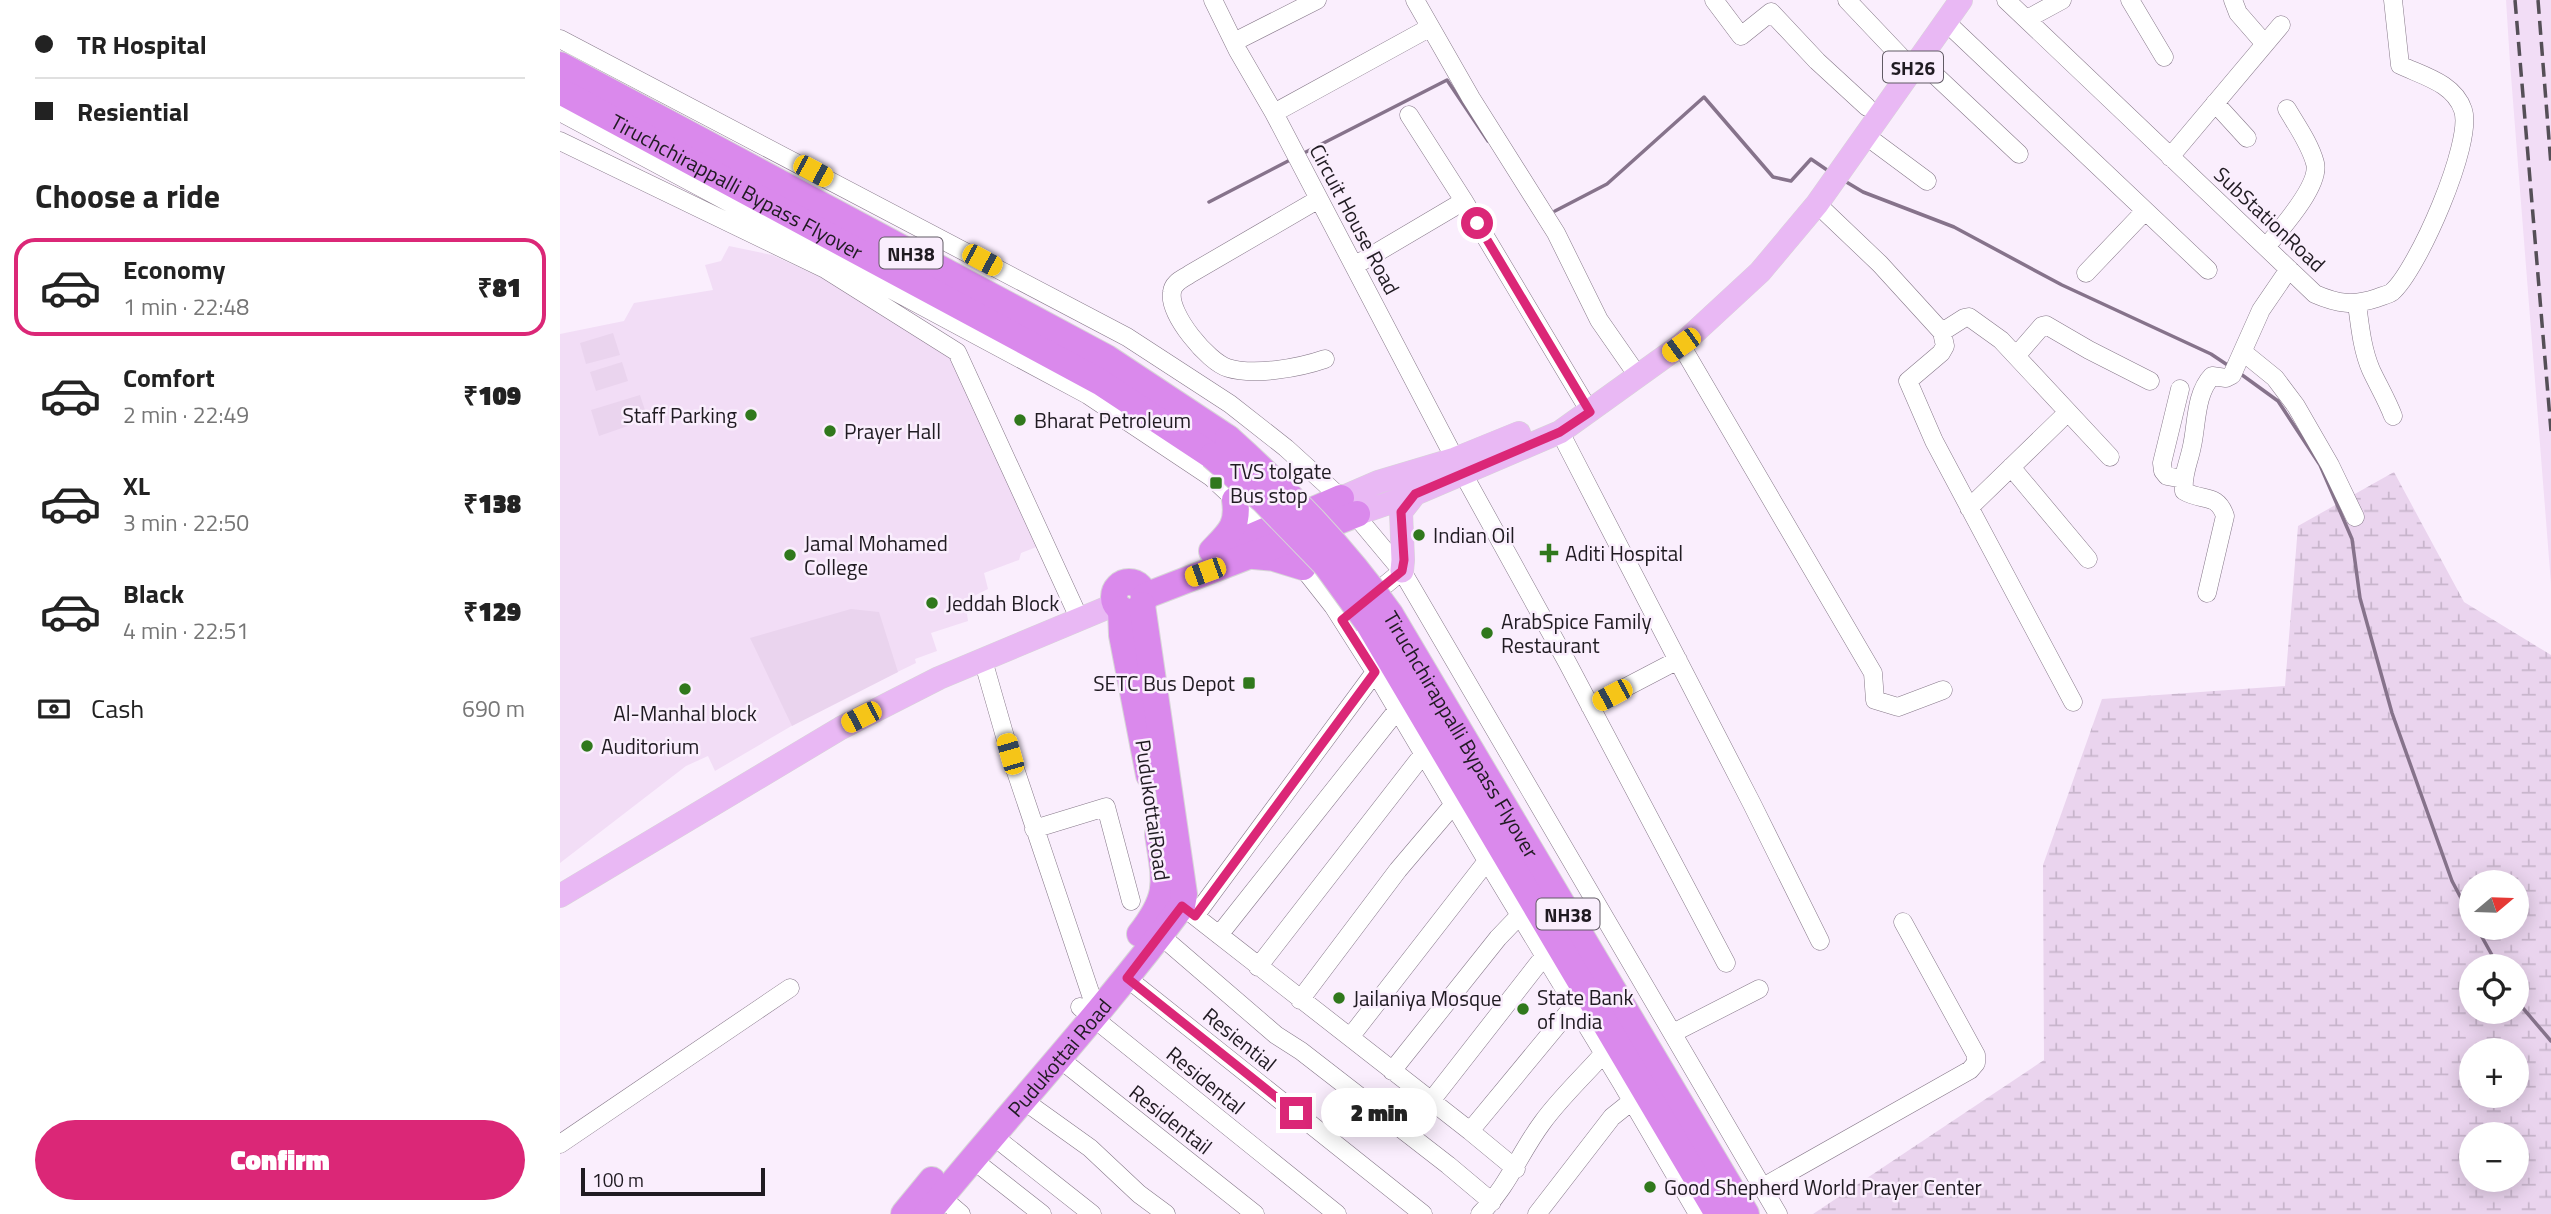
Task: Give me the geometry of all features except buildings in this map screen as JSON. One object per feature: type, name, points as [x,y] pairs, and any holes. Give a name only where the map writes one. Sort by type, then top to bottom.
[{"type":"highway","name":"Tiruchchirappalli Bypass Flyover","points":[[560,65],[1107,358],[1264,501],[1326,565],[1367,619],[1746,1214]]},
{"type":"highway","name":"Tiruchchirappalli Bypass Flyover","points":[[560,91],[1100,382],[1217,457]]},
{"type":"highway","points":[[1209,555],[1233,528],[1237,515],[1235,500]]},
{"type":"highway","points":[[1189,911],[1129,598],[1209,555],[1275,537],[1349,506]]},
{"type":"highway","points":[[1252,555],[1275,537]]},
{"type":"highway","points":[[1178,574],[1252,555],[1275,558],[1303,567]]},
{"type":"highway","name":"PudukottaiRoad","points":[[904,1214],[1088,1006],[1158,910],[1164,891],[1149,775],[1122,635],[1129,598]]},
{"type":"highway","name":"Tiruchchirappalli Bypass Flyover","points":[[1367,619],[1718,1214]]},
{"type":"highway","name":"Pudukottai Road","points":[[943,1208],[972,1159],[1060,1059],[1088,1006],[1127,978],[1161,936],[1189,911]]},
{"type":"main road","name":"SH26","points":[[1349,506],[1415,494],[1459,466],[1552,419],[1587,406],[1681,345],[1760,272],[1945,11],[1961,0]]},
{"type":"main road","name":"SH26","points":[[1855,137],[1867,107],[1910,59]]},
{"type":"main road","name":"SH26","points":[[1349,506],[1378,482],[1459,466],[1560,432],[1749,262],[1815,194]]},
{"type":"main road","points":[[1402,571],[1404,560],[1401,512],[1415,494]]},
{"type":"main road","points":[[563,886],[937,673],[1076,612],[1129,598]]},
{"type":"main road","points":[[937,673],[983,660],[1076,612]]},
{"type":"street","name":"Circuit House Road","points":[[1213,0],[1726,963]]},
{"type":"street","points":[[1234,41],[1317,0]]},
{"type":"street","points":[[1714,0],[1741,36],[1777,6],[1817,61],[1867,107]]},
{"type":"street","points":[[1847,0],[2019,154]]},
{"type":"street","name":"SubStationRoad","points":[[2006,0],[2315,293],[2344,304],[2391,293],[2410,269],[2438,212],[2460,155],[2464,113],[2459,102],[2445,86],[2400,65],[2393,0]]},
{"type":"street","points":[[2027,19],[2062,0]]},
{"type":"street","points":[[2130,0],[2164,57]]},
{"type":"street","points":[[2233,0],[2238,13],[2265,44]]},
{"type":"street","points":[[1420,2],[1429,28],[1546,216],[1599,320],[1631,366]]},
{"type":"street","points":[[1945,11],[2208,270]]},
{"type":"street","points":[[2170,157],[2281,25]]},
{"type":"street","points":[[1274,113],[1429,28]]},
{"type":"street","points":[[560,39],[1127,337],[1230,404],[1349,506],[1402,571],[1778,1214]]},
{"type":"street","points":[[2215,103],[2247,138]]},
{"type":"street","points":[[2266,247],[2296,209],[2316,172],[2316,164],[2307,144],[2287,109]]},
{"type":"street","points":[[560,112],[1088,395],[1217,457],[1235,500],[1303,567],[1367,619],[1375,672],[1698,1214]]},
{"type":"street","points":[[1409,115],[1587,406]]},
{"type":"street","points":[[1855,137],[1927,181]]},
{"type":"street","points":[[560,141],[825,269],[957,352],[1076,612]]},
{"type":"street","points":[[1815,194],[1942,332],[1945,346],[1941,353],[1908,381],[1934,441],[2073,702]]},
{"type":"street","points":[[1320,199],[1175,283],[1172,301],[1194,340],[1224,367],[1240,371],[1302,367],[1325,359]]},
{"type":"street","points":[[1354,266],[1464,201]]},
{"type":"street","points":[[2086,273],[2146,211]]},
{"type":"street","points":[[2207,593],[2225,516],[2216,501],[2184,491],[2183,479],[2195,418],[2206,383],[2212,376],[2226,378],[2238,362],[2261,310],[2289,269]]},
{"type":"street","points":[[2357,303],[2363,345],[2371,370],[2393,416]]},
{"type":"street","points":[[1942,332],[1969,317],[2001,340],[2109,457]]},
{"type":"street","points":[[2016,356],[2042,326],[2046,325],[2150,382]]},
{"type":"street","points":[[1681,345],[1873,673],[1875,700],[1898,707],[1942,690]]},
{"type":"street","points":[[2238,362],[2274,378],[2296,406],[2330,465],[2355,517]]},
{"type":"street","points":[[2180,389],[2162,463],[2167,476],[2183,479]]},
{"type":"street","points":[[1969,509],[2068,412]]},
{"type":"street","points":[[1217,457],[1256,424]]},
{"type":"street","points":[[1560,432],[1820,941]]},
{"type":"street","points":[[2011,467],[2088,559]]},
{"type":"street","points":[[1367,619],[1402,571]]},
{"type":"street","points":[[983,660],[1088,1006]]},
{"type":"street","points":[[1590,706],[1678,660]]},
{"type":"street","points":[[1375,672],[1189,911],[1300,1000],[1351,1036],[1516,1169]]},
{"type":"street","points":[[1219,935],[1398,709]]},
{"type":"street","points":[[1258,967],[1424,752]]},
{"type":"street","points":[[1300,1000],[1398,870],[1454,804]]},
{"type":"street","points":[[1034,829],[1106,807],[1131,901]]},
{"type":"street","points":[[1351,1036],[1487,861]]},
{"type":"street","points":[[1392,1071],[1497,937],[1520,915]]},
{"type":"street","points":[[1763,1187],[1914,1103],[1970,1070],[1976,1063],[1976,1055],[1903,922]]},
{"type":"street","points":[[1161,936],[1276,1035],[1301,1051],[1448,1165],[1486,1208],[1516,1169],[1542,1124],[1604,1053]]},
{"type":"street","points":[[1431,1101],[1545,956]]},
{"type":"street","name":"Resiential","points":[[1127,978],[1423,1214]]},
{"type":"street","points":[[560,1144],[790,988]]},
{"type":"street","points":[[1673,1033],[1759,989]]},
{"type":"street","points":[[1470,1131],[1575,1004]]},
{"type":"street","name":"Residental","points":[[1088,1006],[1337,1214]]},
{"type":"street","name":"Residentail","points":[[1060,1059],[1255,1214]]},
{"type":"street","points":[[1023,1100],[1090,1148],[1139,1194],[1166,1214]]},
{"type":"street","points":[[1537,1214],[1612,1117],[1632,1101]]},
{"type":"street","points":[[992,1135],[1093,1214]]},
{"type":"street","points":[[972,1159],[1042,1214]]},
{"type":"shaded area","points":[[2506,0],[2551,0],[2551,584],[2510,63]]},
{"type":"shaded area","name":"Jamal Mohamed College","points":[[729,246],[772,255],[833,283],[947,346],[1039,546],[1021,553],[1019,560],[984,573],[988,589],[968,599],[971,608],[967,614],[968,621],[931,633],[937,651],[915,659],[916,663],[817,711],[715,771],[708,756],[686,766],[560,863],[560,334],[624,321],[634,303],[713,290],[705,265],[721,261]]},
{"type":"green space","points":[[613,333],[620,355],[586,364],[580,343]]},
{"type":"green space","points":[[622,362],[628,381],[596,391],[590,372]]},
{"type":"green space","points":[[640,395],[648,419],[599,436],[591,410]]},
{"type":"green space","points":[[2394,472],[2464,602],[2551,655],[2551,1214],[1813,1214],[2044,1060],[2043,865],[2102,699],[2285,686],[2298,526]]},
{"type":"green space","points":[[851,609],[879,612],[898,672],[792,726],[750,638]]},
{"type":"waterway","points":[[1302,154],[1447,80],[1488,141]]},
{"type":"waterway","points":[[1555,211],[1607,184],[1704,97],[1773,177],[1791,181],[1811,159],[1830,172]]},
{"type":"waterway","points":[[1209,202],[1292,159]]},
{"type":"waterway","points":[[1843,180],[1863,192],[1954,227],[2062,285],[2211,354],[2229,366]]},
{"type":"waterway","points":[[2238,372],[2278,401],[2320,465],[2352,539],[2360,598],[2392,713],[2459,894]]},
{"type":"waterway","points":[[2484,940],[2491,954]]},
{"type":"waterway","points":[[2529,1015],[2551,1041]]},
{"type":"railway","points":[[2515,0],[2551,431]]},
{"type":"railway","points":[[2538,0],[2551,165]]},
{"type":"place","name":"Staff Parking","points":[[751,415]]},
{"type":"place","name":"Bharat Petroleum","points":[[1020,420]]},
{"type":"place","name":"Prayer Hall","points":[[830,431]]},
{"type":"place","name":"TVS tolgate Bus stop","points":[[1216,483]]},
{"type":"place","name":"Indian Oil","points":[[1419,535]]},
{"type":"place","name":"Aditi Hospital","points":[[1549,553]]},
{"type":"place","name":"Jamal Mohamed College","points":[[790,555]]},
{"type":"place","name":"Jeddah Block","points":[[932,603]]},
{"type":"place","name":"ArabSpice Family Restaurant","points":[[1487,633]]},
{"type":"place","name":"SETC Bus Depot","points":[[1249,683]]},
{"type":"place","name":"Al-Manhal block","points":[[685,689]]},
{"type":"place","name":"Auditorium","points":[[587,746]]},
{"type":"place","name":"Jailaniya Mosque","points":[[1339,998]]},
{"type":"place","name":"State Bank of India","points":[[1523,1009]]},
{"type":"place","name":"Good Shepherd World Prayer Center","points":[[1650,1187]]},
{"type":"route","points":[[1296,1113],[1127,978],[1182,906],[1195,916],[1375,672],[1342,620],[1402,571],[1404,560],[1401,512],[1415,494],[1560,432],[1590,412],[1477,223]]}]
